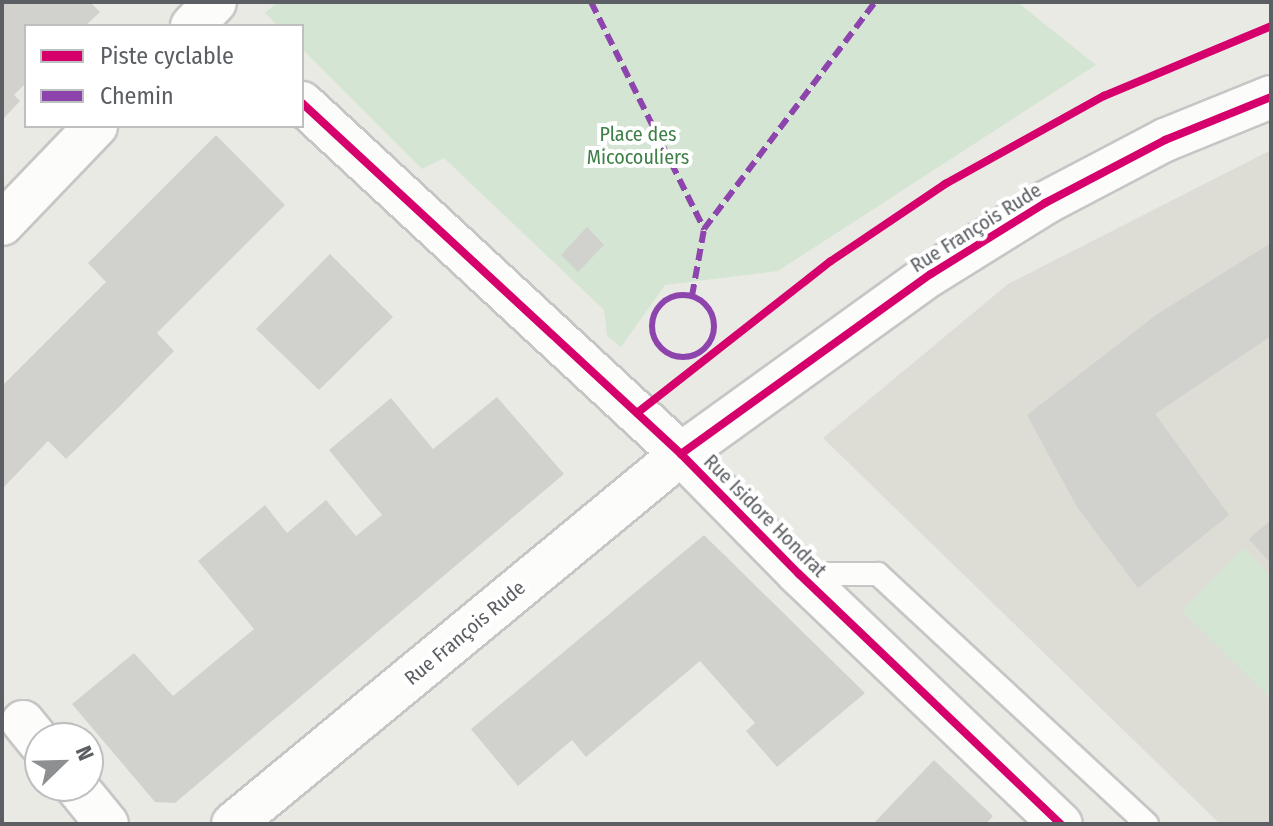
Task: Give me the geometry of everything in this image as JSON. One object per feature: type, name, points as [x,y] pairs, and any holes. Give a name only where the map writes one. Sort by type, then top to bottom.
[{"type":"street","name":"Rue François Rude","points":[[233,824],[681,454],[931,274],[1045,203],[1165,140],[1271,97]]},
{"type":"street","name":"Rue Isidore Hondrat","points":[[304,105],[681,454],[799,574],[1061,824]]},
{"type":"street","points":[[2,224],[94,128]]},
{"type":"street","points":[[89,802],[107,824]]},
{"type":"lane","points":[[799,574],[878,574],[1147,824]]},
{"type":"path","points":[[637,413],[831,261],[945,184],[1104,96],[1271,26]]},
{"type":"shaded area","points":[[1271,150],[1271,824],[1220,824],[823,438],[1008,284]]},
{"type":"green space","name":"Place des Micocouliers","points":[[277,2],[1017,2],[1096,65],[778,271],[665,285],[621,347],[607,336],[604,310],[444,158],[422,169],[304,51],[304,24],[276,24],[265,13]]},
{"type":"green space","points":[[1243,548],[1271,576],[1271,699],[1182,611]]},
{"type":"building","points":[[2,2],[90,2],[100,12],[87,24],[24,24],[24,85],[14,95],[20,101],[2,120]]},
{"type":"building","points":[[216,135],[285,205],[157,333],[174,351],[120,406],[66,459],[48,441],[2,489],[2,386],[106,282],[88,263]]},
{"type":"building","points":[[587,227],[604,245],[578,272],[561,255]]},
{"type":"building","points":[[1271,243],[1271,336],[1155,414],[1229,515],[1138,588],[1077,507],[1027,415],[1156,315]]},
{"type":"building","points":[[330,254],[393,317],[319,390],[256,329]]},
{"type":"building","points":[[497,397],[564,474],[175,803],[155,802],[104,742],[104,722],[87,722],[72,704],[134,653],[173,696],[254,629],[198,561],[265,505],[287,533],[326,500],[356,536],[382,515],[329,450],[391,398],[433,449]]},
{"type":"building","points":[[1271,520],[1271,564],[1249,539]]},
{"type":"building","points":[[704,535],[865,693],[777,767],[746,731],[755,723],[700,661],[586,757],[572,740],[518,786],[471,729]]},
{"type":"building","points":[[934,760],[993,816],[986,824],[873,824]]},
{"type":"marked path","points":[[591,2],[704,229],[875,2]]},
{"type":"marked path","points":[[692,296],[704,229]]},
{"type":"marked path","points":[[683,295],[695,297],[705,304],[712,314],[714,326],[712,338],[705,348],[695,355],[683,357],[671,355],[661,348],[654,338],[652,326],[654,314],[661,304],[671,297],[683,295]]},
{"type":"cycle path","points":[[637,413],[831,261],[945,184],[1104,96],[1271,26]]},
{"type":"cycle path","points":[[681,454],[931,274],[1045,203],[1165,140],[1271,97]]},
{"type":"cycle path","points":[[304,105],[681,454],[799,574],[1061,824]]}]
